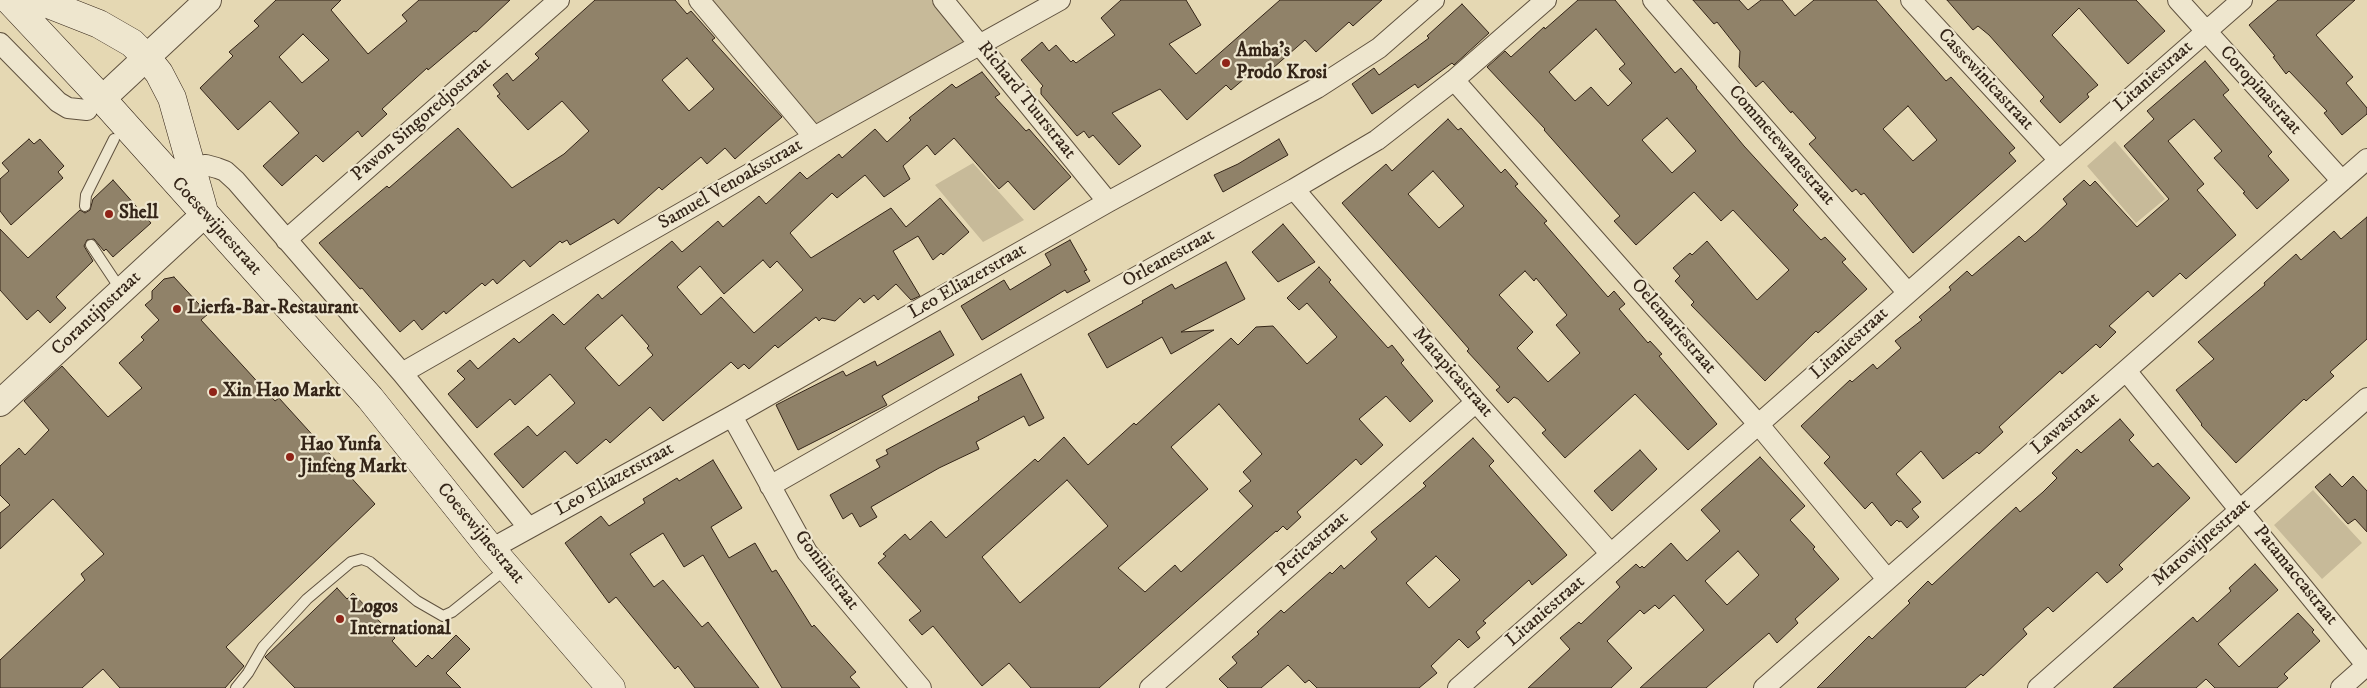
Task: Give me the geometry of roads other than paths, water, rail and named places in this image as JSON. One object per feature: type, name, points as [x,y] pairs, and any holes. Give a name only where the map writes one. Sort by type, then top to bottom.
[{"type":"main road","name":"Coesewijnestraat","points":[[9,0],[95,105],[114,139],[200,220],[589,688]]},
{"type":"main road","points":[[38,0],[100,24],[132,43],[159,73],[172,98],[192,167],[200,220]]},
{"type":"main road","name":"Coesewijnestraat","points":[[0,8],[95,105],[200,220],[370,398],[491,549],[611,688]]},
{"type":"street","points":[[0,43],[58,102],[68,108],[95,105],[208,0]]},
{"type":"street","name":"Pawon Singoredjostraat","points":[[286,240],[559,0]]},
{"type":"street","points":[[698,0],[814,137]]},
{"type":"street","name":"Richard Tuurstraat","points":[[943,0],[1108,202]]},
{"type":"street","name":"Samuel Venoaksstraat","points":[[402,373],[814,137],[1060,0]]},
{"type":"street","name":"Leo Eliazerstraat","points":[[491,549],[732,416],[1108,202],[1317,88],[1379,48],[1434,0]]},
{"type":"street","name":"Orleanestraat","points":[[770,486],[1377,140],[1454,80],[1546,0]]},
{"type":"street","name":"Commetewanestraat","points":[[1653,0],[1908,293]]},
{"type":"street","name":"Cassewinicastraat","points":[[1911,0],[2059,160]]},
{"type":"street","name":"Coropinastraat","points":[[2178,0],[2342,182]]},
{"type":"street","name":"Litaniestraat","points":[[1461,687],[2242,0]]},
{"type":"street","name":"Oelemariestraat","points":[[1454,80],[1759,425],[1887,579]]},
{"type":"street","name":"Lawastraat","points":[[1764,688],[2127,372],[2367,159]]},
{"type":"street","points":[[192,167],[206,165],[225,171],[402,373],[528,528]]},
{"type":"street","name":"Matapicastraat","points":[[1294,189],[1476,402],[1611,554]]},
{"type":"street","name":"Corantijnstraat","points":[[0,403],[200,220]]},
{"type":"street","name":"Patamaccastraat","points":[[2127,372],[2367,665]]},
{"type":"street","name":"Marowijnestraat","points":[[2038,688],[2367,398]]},
{"type":"street","name":"Pericastraat","points":[[1150,688],[1476,402]]},
{"type":"street","name":"Goninistraat","points":[[732,416],[807,552],[921,688]]},
{"type":"street","points":[[2341,688],[2367,665]]},
{"type":"lane","points":[[85,206],[86,195],[114,139]]},
{"type":"lane","points":[[91,245],[104,267],[122,291]]},
{"type":"lane","points":[[236,688],[248,673],[263,647],[300,606],[352,562],[362,559],[370,562],[417,601],[443,616],[452,612],[497,576]]},
{"type":"place","name":"Amba's Prodo Krosi","points":[[1226,63]]},
{"type":"place","name":"Shell","points":[[109,214]]},
{"type":"place","name":"Lierfa-Bar-Restaurant","points":[[177,309]]},
{"type":"place","name":"Xin Hao Markt","points":[[213,392]]},
{"type":"place","name":"Hao Yunfa Jinfeng Markt","points":[[290,457]]},
{"type":"place","name":"Logos International","points":[[340,619]]}]
